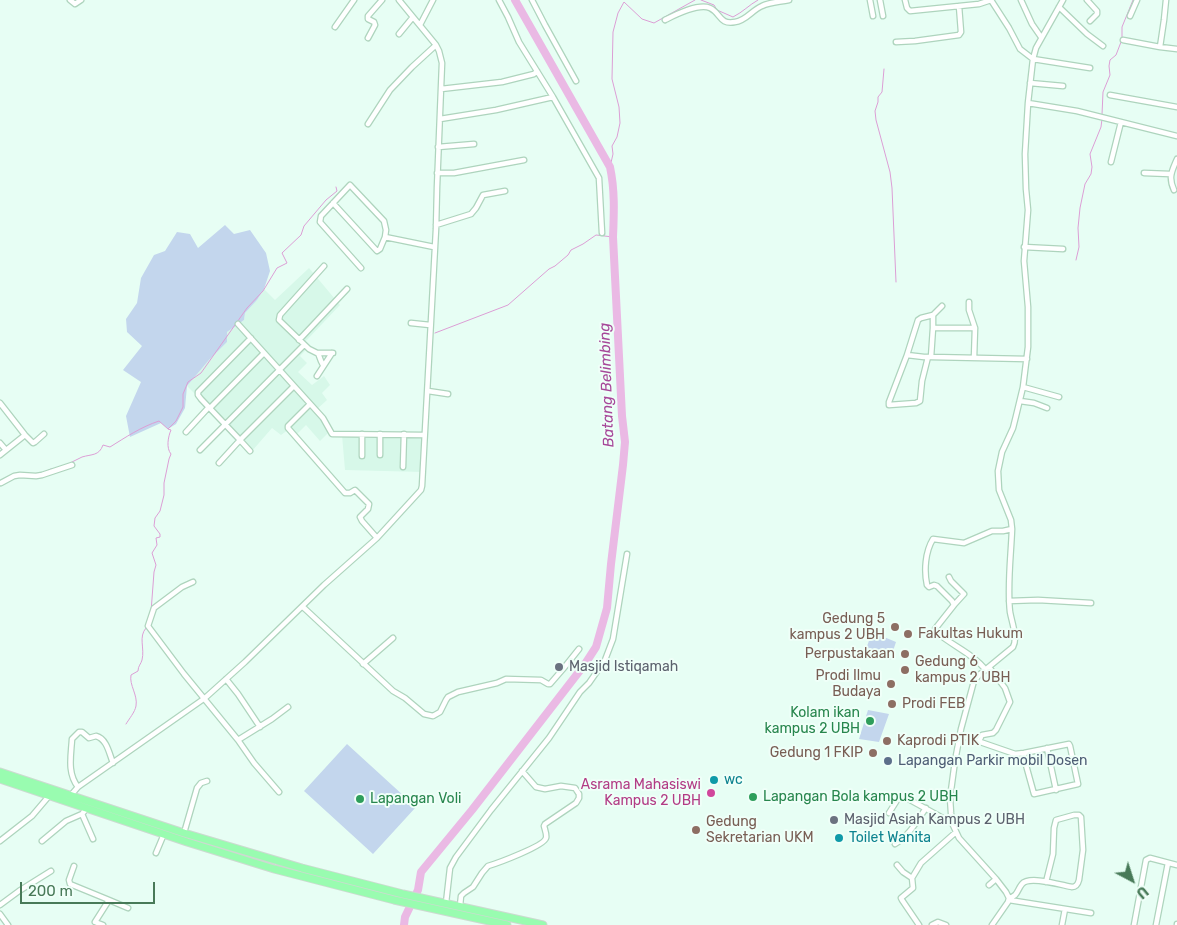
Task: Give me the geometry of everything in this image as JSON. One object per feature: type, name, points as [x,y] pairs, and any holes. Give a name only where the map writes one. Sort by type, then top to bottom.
[{"type":"highway","points":[[0,772],[71,795],[155,827],[164,834],[274,869],[394,900],[507,925]]},
{"type":"highway","points":[[0,779],[50,796],[84,811],[184,833],[302,868],[403,894],[543,925]]},
{"type":"street","points":[[70,0],[75,4],[81,0]]},
{"type":"street","points":[[335,27],[354,0]]},
{"type":"street","points":[[368,38],[375,25],[374,22],[368,19],[368,16],[382,0]]},
{"type":"street","points":[[71,795],[78,787],[205,698],[324,585],[377,538],[421,490],[428,391],[442,63],[440,51],[436,45],[399,0]]},
{"type":"street","points":[[420,25],[433,0]]},
{"type":"street","points":[[499,0],[519,42],[599,178],[602,233]]},
{"type":"street","points":[[532,0],[576,81]]},
{"type":"street","points":[[664,20],[702,7],[710,8],[722,21],[733,23],[745,19],[753,11],[764,5],[789,0]]},
{"type":"street","points":[[873,16],[871,1],[879,0],[883,16]]},
{"type":"street","points":[[905,0],[910,11],[959,6],[991,0],[1020,49],[1033,58],[1090,68]]},
{"type":"street","points":[[1021,0],[1032,24],[1041,37]]},
{"type":"street","points":[[1009,899],[996,879],[958,838],[952,823],[950,798],[960,735],[974,681],[976,677],[1015,644],[1009,601],[1012,529],[1011,520],[999,490],[998,471],[1002,452],[1013,428],[1020,401],[1027,359],[1028,307],[1024,247],[1028,210],[1025,154],[1033,58],[1041,37],[1063,0]]},
{"type":"street","points":[[1087,0],[1097,11],[1097,14],[1090,21]]},
{"type":"street","points":[[1130,16],[1137,0]]},
{"type":"street","points":[[1160,47],[1166,0]]},
{"type":"street","points":[[896,42],[959,35],[961,32],[959,6]]},
{"type":"street","points":[[1059,7],[1087,34],[1103,46]]},
{"type":"street","points":[[399,34],[413,17]]},
{"type":"street","points":[[1123,40],[1177,49]]},
{"type":"street","points":[[368,124],[390,90],[436,45]]},
{"type":"street","points":[[441,89],[502,82],[534,74],[537,71]]},
{"type":"street","points":[[1030,83],[1063,86]]},
{"type":"street","points":[[1110,95],[1177,107]]},
{"type":"street","points":[[440,119],[496,110],[552,97]]},
{"type":"street","points":[[1028,103],[1077,111],[1177,136]]},
{"type":"street","points":[[1111,162],[1121,122]]},
{"type":"street","points":[[438,147],[474,144]]},
{"type":"street","points":[[1174,190],[1170,174],[1177,159]]},
{"type":"street","points":[[437,173],[454,173],[524,160]]},
{"type":"street","points":[[1144,172],[1170,174]]},
{"type":"street","points":[[333,203],[376,250],[380,249],[385,237],[384,221],[350,185],[333,203],[321,216],[320,222],[361,268]]},
{"type":"street","points":[[436,225],[471,214],[483,195],[505,191]]},
{"type":"street","points":[[385,237],[434,247]]},
{"type":"street","points":[[1024,247],[1063,249]]},
{"type":"street","points":[[316,376],[332,353],[313,351],[304,345],[278,318],[324,266]]},
{"type":"street","points":[[299,340],[347,289]]},
{"type":"street","points":[[969,302],[969,310],[976,338],[974,358]]},
{"type":"street","points":[[933,315],[930,357],[922,381],[920,401],[890,405],[889,402],[918,320],[933,315],[942,306]]},
{"type":"street","points":[[410,323],[430,325]]},
{"type":"street","points":[[238,324],[322,418],[332,434],[424,435]]},
{"type":"street","points":[[933,328],[975,328]]},
{"type":"street","points":[[250,450],[209,408],[198,392],[251,338]]},
{"type":"street","points":[[200,450],[304,345]]},
{"type":"street","points":[[186,432],[264,353]]},
{"type":"street","points":[[318,353],[324,365]]},
{"type":"street","points":[[907,355],[1027,359]]},
{"type":"street","points":[[219,463],[294,386]]},
{"type":"street","points":[[1023,387],[1060,396]]},
{"type":"street","points":[[428,391],[448,394]]},
{"type":"street","points":[[1020,401],[1034,403],[1047,408]]},
{"type":"street","points":[[0,403],[33,443],[44,434]]},
{"type":"street","points":[[310,404],[288,428],[345,493],[355,490],[369,504],[368,509],[360,517],[377,538]]},
{"type":"street","points":[[362,434],[362,456]]},
{"type":"street","points":[[380,434],[380,455]]},
{"type":"street","points":[[403,467],[404,434]]},
{"type":"street","points":[[0,455],[25,435]]},
{"type":"street","points":[[0,443],[6,450]]},
{"type":"street","points":[[0,483],[14,476],[42,475],[72,465]]},
{"type":"street","points":[[954,605],[937,586],[929,587],[926,584],[926,563],[932,540],[964,543],[992,531],[1012,529]]},
{"type":"street","points":[[444,902],[450,868],[456,857],[490,810],[549,738],[604,660],[613,639],[626,554]]},
{"type":"street","points":[[949,577],[964,594],[935,631],[987,668],[1005,688],[1010,702],[996,730],[993,733],[982,735],[979,740]]},
{"type":"street","points":[[193,582],[154,608],[148,626],[254,763],[279,792]]},
{"type":"street","points":[[1009,601],[1038,600],[1091,603]]},
{"type":"street","points":[[303,607],[393,691],[405,698],[426,716],[433,716],[440,712],[448,697],[458,692],[497,683],[506,679],[541,680],[550,684],[579,650]]},
{"type":"street","points":[[363,664],[393,638]]},
{"type":"street","points":[[226,679],[260,727]]},
{"type":"street","points":[[238,740],[288,707]]},
{"type":"street","points":[[78,787],[70,771],[70,757],[72,739],[79,732],[82,732],[89,738],[96,736],[102,738],[114,763]]},
{"type":"street","points":[[960,735],[1015,754],[1068,744],[1078,784],[1034,794],[1024,753]]},
{"type":"street","points":[[1048,748],[1056,790]]},
{"type":"street","points":[[460,906],[464,893],[473,887],[485,869],[545,841],[544,825],[576,803],[579,798],[575,788],[561,786],[545,789],[536,787],[522,771]]},
{"type":"street","points":[[184,833],[197,788],[200,783],[207,781]]},
{"type":"street","points":[[889,813],[902,795],[952,823]]},
{"type":"street","points":[[0,841],[32,816],[50,796]]},
{"type":"street","points":[[896,844],[913,827],[926,808]]},
{"type":"street","points":[[42,840],[66,821],[84,811],[93,839]]},
{"type":"street","points":[[992,925],[1009,899],[1014,897],[1022,884],[1028,880],[1072,887],[1078,884],[1083,850],[1081,817],[1079,815],[1074,814],[1056,820],[1053,854],[1046,882]]},
{"type":"street","points":[[919,925],[901,898],[914,887],[912,878],[921,863],[956,832]]},
{"type":"street","points":[[156,853],[164,834]]},
{"type":"street","points":[[1134,925],[1146,860],[1150,858],[1177,865]]},
{"type":"street","points":[[1156,925],[1168,863]]},
{"type":"street","points":[[897,865],[912,878]]},
{"type":"street","points":[[74,866],[69,880],[70,884],[128,908]]},
{"type":"street","points":[[0,905],[51,871]]},
{"type":"street","points":[[989,885],[996,879]]},
{"type":"street","points":[[1009,899],[1091,913]]},
{"type":"street","points":[[103,925],[94,924],[109,900]]},
{"type":"street","points":[[1062,925],[1065,909]]},
{"type":"street","points":[[0,914],[8,925]]},
{"type":"street","points":[[932,925],[938,922],[946,925]]},
{"type":"shaded area","points":[[225,225],[234,234],[250,230],[266,253],[270,271],[264,289],[245,313],[244,320],[227,332],[227,342],[187,386],[185,408],[176,424],[168,429],[161,423],[130,437],[126,416],[141,382],[123,370],[142,346],[127,332],[126,319],[137,303],[141,278],[154,255],[165,251],[177,232],[190,234],[198,248]]},
{"type":"shaded area","points":[[309,268],[340,305],[304,343],[308,348],[300,356],[307,363],[298,372],[312,385],[324,376],[330,385],[322,393],[327,400],[315,411],[330,431],[320,441],[306,425],[294,437],[288,430],[281,435],[272,428],[252,451],[187,386],[227,342],[227,332],[244,320],[245,313],[264,289],[275,300]]},
{"type":"shaded area","points":[[342,435],[424,437],[423,472],[345,470]]},
{"type":"shaded area","points":[[872,632],[896,642],[890,660],[864,655]]},
{"type":"shaded area","points":[[868,710],[889,714],[879,742],[859,739]]},
{"type":"shaded area","name":"Lapangan Voli","points":[[347,744],[416,807],[373,854],[304,791]]},
{"type":"waterway","name":"Batang Belimbing","points":[[404,925],[405,917],[418,890],[421,872],[472,810],[585,664],[596,647],[607,608],[625,442],[613,237],[614,202],[612,176],[610,167],[515,0]]},
{"type":"waterway","name":"Batang Belimbing","points":[[610,167],[613,154],[612,146],[617,137],[620,123],[619,107],[612,79],[613,32],[618,13],[624,2],[642,19],[654,23],[695,0]]},
{"type":"waterway","name":"Batang Belimbing","points":[[701,0],[714,5],[717,10],[733,17],[758,0]]},
{"type":"waterway","points":[[1122,38],[1122,27],[1133,0]]},
{"type":"waterway","points":[[1102,115],[1103,92],[1110,75],[1110,60],[1116,55],[1121,42]]},
{"type":"waterway","points":[[884,69],[882,92],[878,97],[875,111],[892,188],[896,282]]},
{"type":"waterway","points":[[1076,260],[1079,247],[1080,208],[1085,184],[1091,174],[1090,154],[1101,127],[1102,119]]},
{"type":"waterway","points":[[151,612],[156,565],[152,553],[157,545],[156,538],[160,537],[154,526],[155,518],[160,511],[171,454],[168,449],[171,430],[168,429],[176,421],[183,407],[183,394],[188,382],[201,373],[247,308],[263,291],[277,268],[287,263],[282,253],[301,235],[304,226],[326,200],[337,191],[336,187]]},
{"type":"waterway","points":[[435,333],[508,305],[568,255],[571,250],[596,235],[613,237]]},
{"type":"waterway","points":[[70,463],[97,453],[103,445],[110,447],[140,429],[159,421],[168,429]]},
{"type":"waterway","points":[[42,473],[55,469]]},
{"type":"waterway","points":[[126,724],[136,706],[131,675],[138,671],[142,660],[142,635],[146,628]]},
{"type":"place","name":"Gedung 5 kampus 2 UBH","points":[[895,627]]},
{"type":"place","name":"Fakultas Hukum","points":[[908,634]]},
{"type":"place","name":"Perpustakaan","points":[[905,654]]},
{"type":"place","name":"Masjid Istiqamah","points":[[559,667]]},
{"type":"place","name":"Gedung 6 kampus 2 UBH","points":[[905,670]]},
{"type":"place","name":"Prodi Ilmu Budaya","points":[[891,684]]},
{"type":"place","name":"Prodi FEB","points":[[892,704]]},
{"type":"place","name":"Kolam ikan kampus 2 UBH","points":[[870,721]]},
{"type":"place","name":"Kaprodi PTIK","points":[[887,741]]},
{"type":"place","name":"Gedung 1 FKIP","points":[[873,753]]},
{"type":"place","name":"Lapangan Parkir mobil Dosen","points":[[888,761]]},
{"type":"place","name":"wc","points":[[714,780]]},
{"type":"place","name":"Asrama Mahasiswi Kampus 2 UBH","points":[[711,793]]},
{"type":"place","name":"Lapangan Bola kampus 2 UBH","points":[[753,797]]},
{"type":"place","name":"Lapangan Voli","points":[[360,799]]},
{"type":"place","name":"Masjid Asiah Kampus 2 UBH","points":[[834,820]]},
{"type":"place","name":"Gedung Sekretarian UKM","points":[[696,830]]},
{"type":"place","name":"Toilet Wanita","points":[[839,838]]}]
